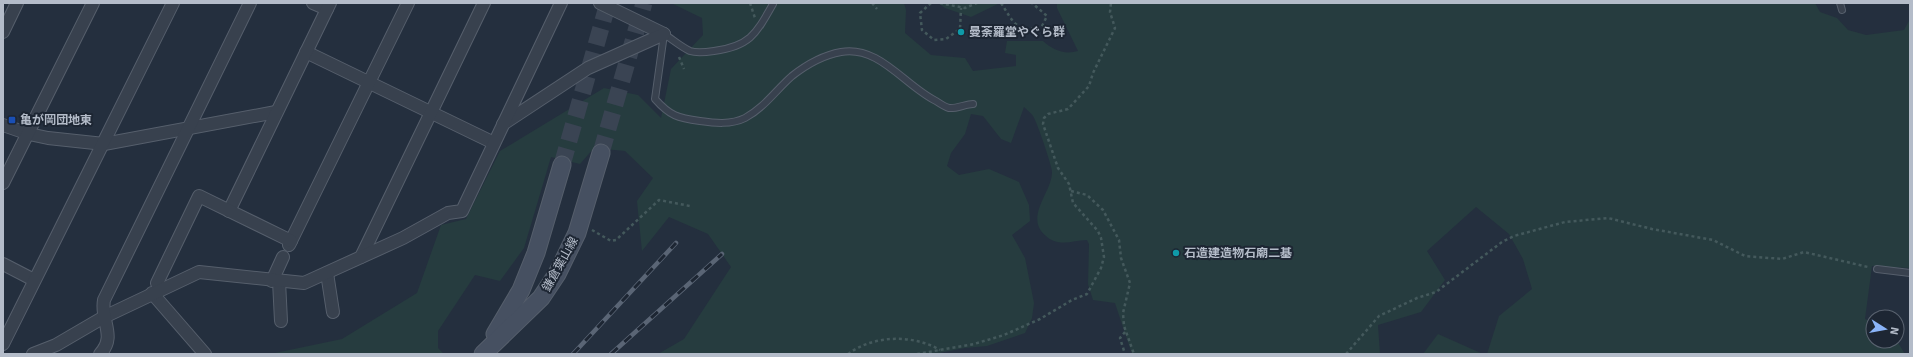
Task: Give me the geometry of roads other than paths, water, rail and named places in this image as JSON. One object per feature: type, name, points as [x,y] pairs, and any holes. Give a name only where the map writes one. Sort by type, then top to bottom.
[{"type":"main road","name":"鎌倉葉山線","points":[[483,354],[541,298],[557,274],[577,233],[601,153]]},
{"type":"main road","name":"鎌倉葉山線","points":[[483,354],[521,290],[534,259],[550,212],[562,165]]},
{"type":"street","points":[[3,32],[17,3]]},
{"type":"street","points":[[3,183],[29,134],[93,3]]},
{"type":"street","points":[[3,344],[173,3]]},
{"type":"street","points":[[100,354],[106,345],[108,336],[102,310],[104,300],[250,3]]},
{"type":"street","points":[[229,211],[328,6],[314,3]]},
{"type":"street","points":[[205,354],[156,291],[157,283],[199,196],[290,243],[408,3]]},
{"type":"street","points":[[361,257],[484,3]]},
{"type":"street","points":[[32,354],[56,345],[104,317],[156,291],[199,272],[304,283],[403,238],[448,213],[462,211],[561,3]]},
{"type":"street","points":[[600,3],[664,34]]},
{"type":"street","points":[[502,125],[588,68],[664,34]]},
{"type":"street","points":[[306,52],[494,143]]},
{"type":"street","points":[[3,124],[29,134],[104,144],[276,112]]},
{"type":"street","points":[[281,321],[275,281],[283,257]]},
{"type":"street","points":[[3,264],[34,280]]},
{"type":"street","points":[[327,273],[333,312]]},
{"type":"lane","points":[[1840,3],[1842,10]]},
{"type":"lane","points":[[774,4],[760,27],[751,37],[738,46],[705,52],[690,51],[664,34],[655,99],[666,112],[684,119],[722,124],[744,119],[763,106],[792,76],[804,67],[842,52],[866,53],[891,69],[929,98],[949,108],[973,104]]},
{"type":"lane","points":[[1877,269],[1910,272]]},
{"type":"tunnel","points":[[562,165],[608,3]]},
{"type":"tunnel","points":[[601,153],[644,3]]},
{"type":"railway","points":[[573,354],[676,243]]},
{"type":"railway","points":[[611,354],[722,254]]},
{"type":"place","name":"曼荼羅堂やぐら群","points":[[961,32]]},
{"type":"place","name":"亀が岡団地東","points":[[12,120]]},
{"type":"place","name":"石造建造物石廟二基","points":[[1176,253]]}]
